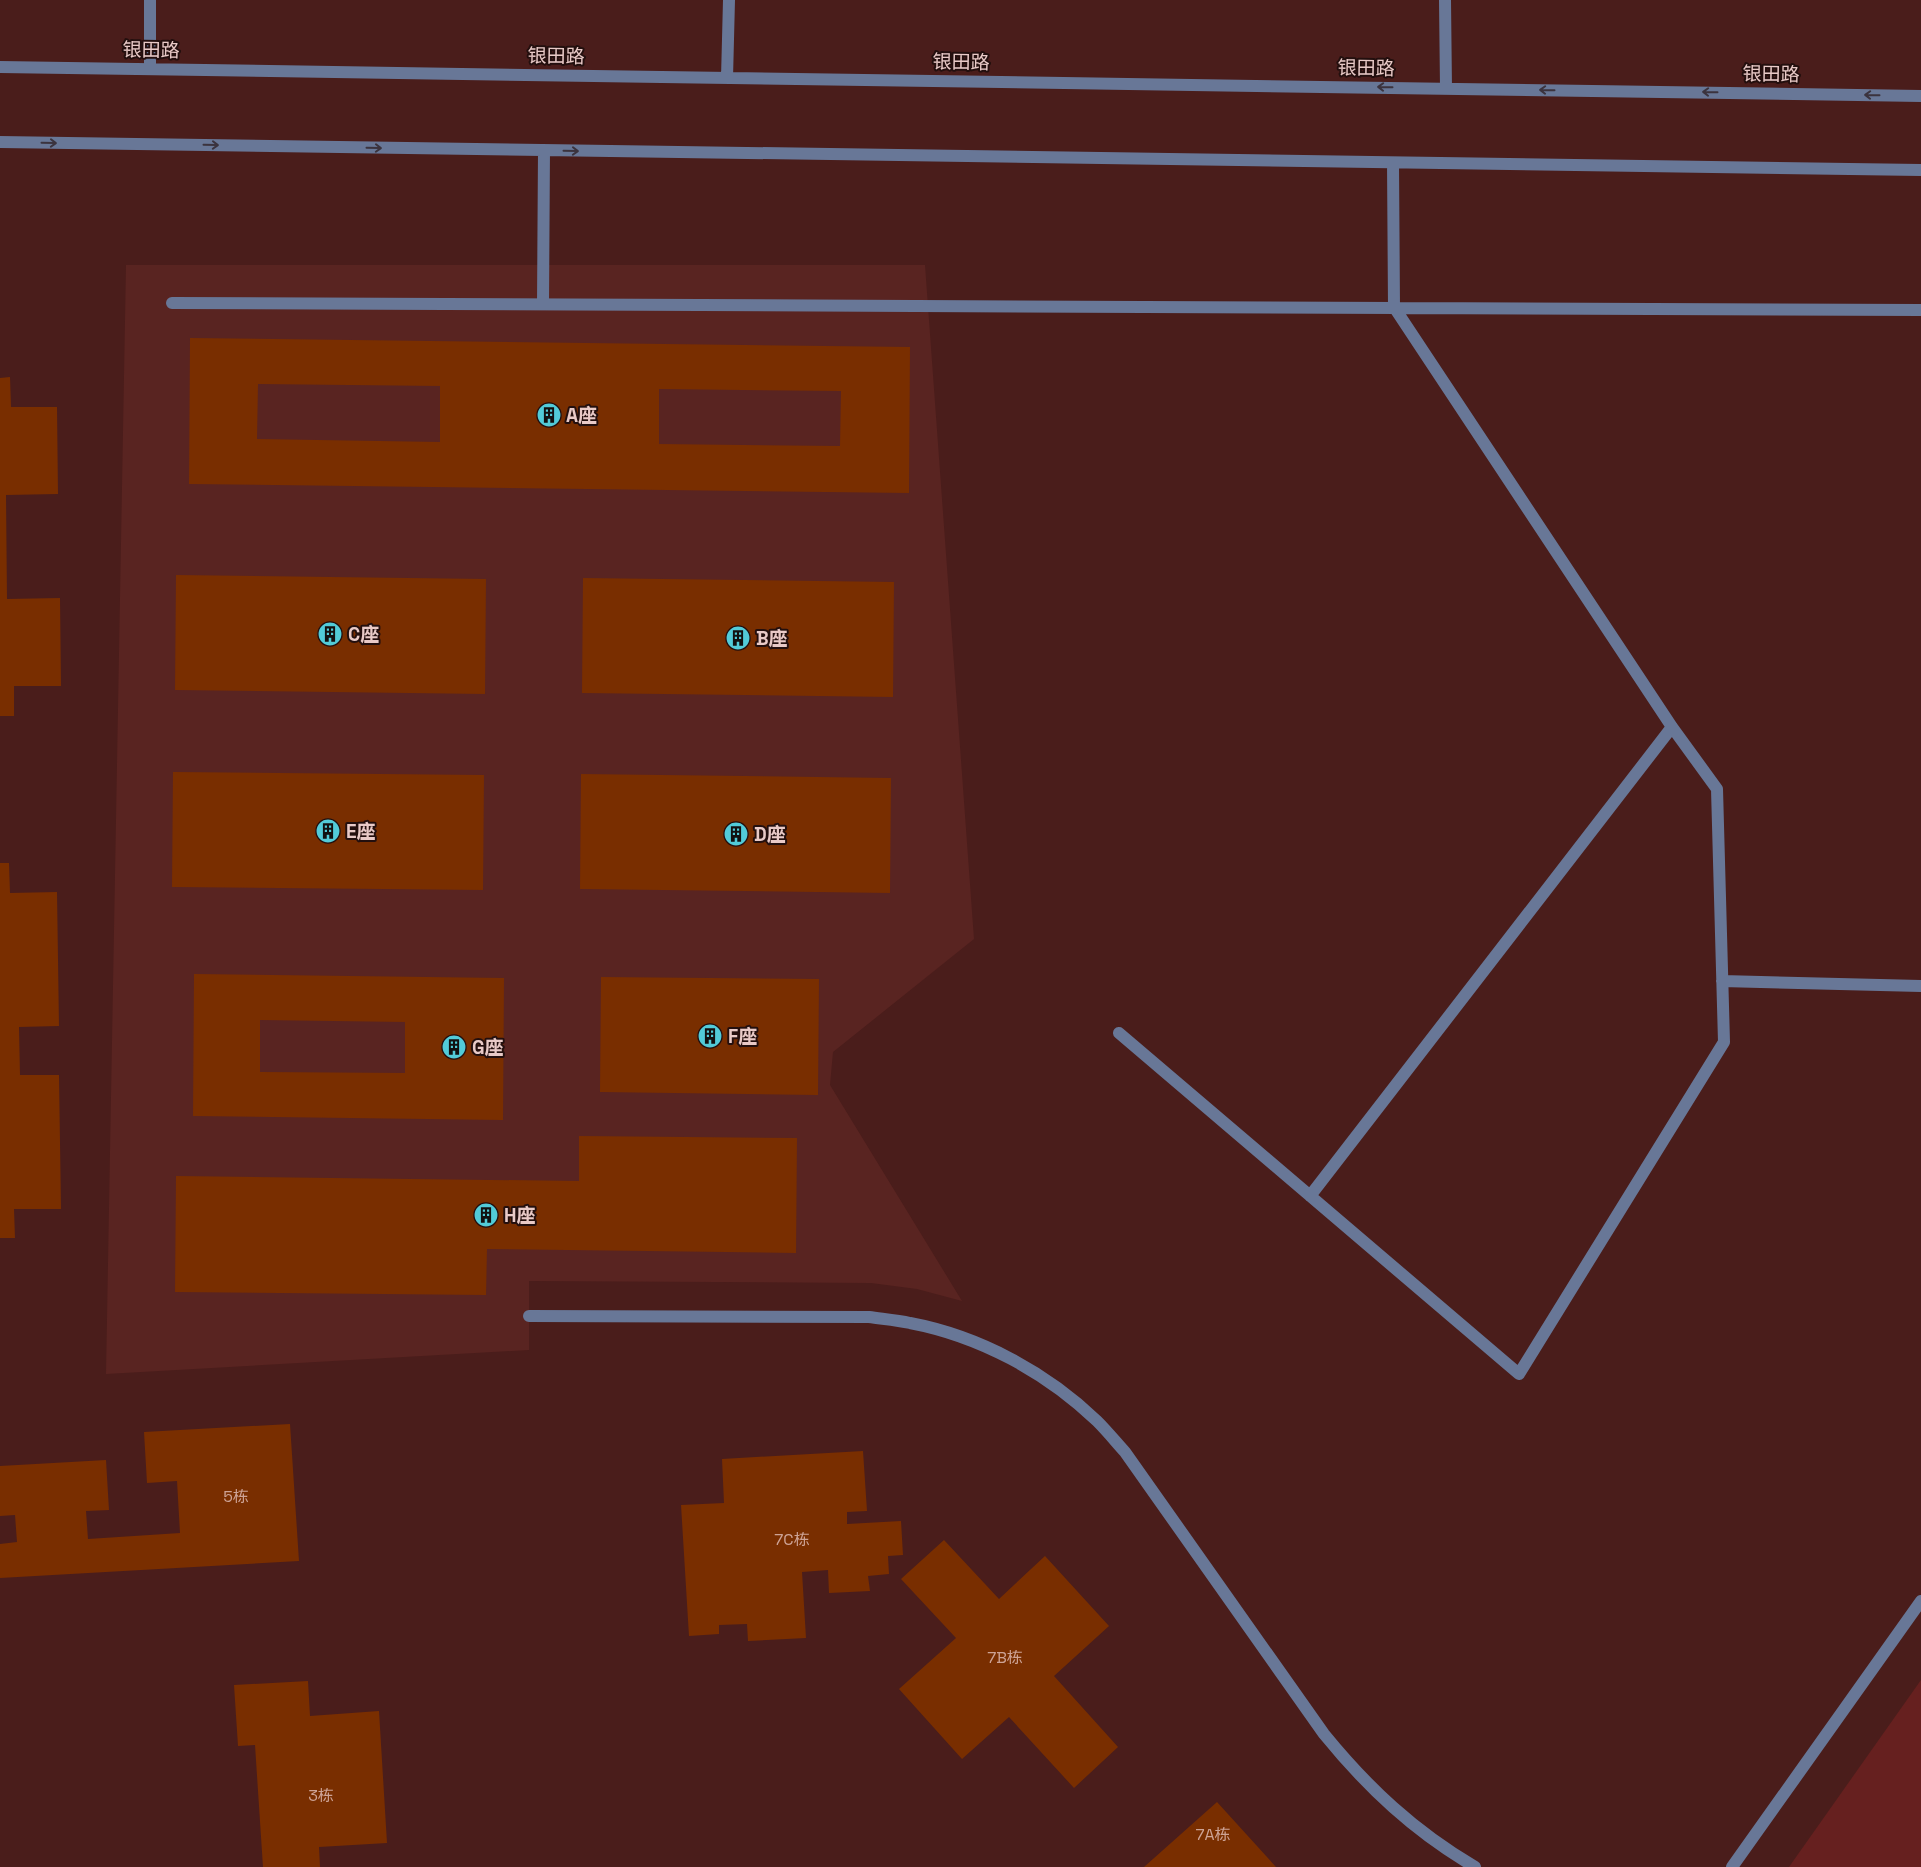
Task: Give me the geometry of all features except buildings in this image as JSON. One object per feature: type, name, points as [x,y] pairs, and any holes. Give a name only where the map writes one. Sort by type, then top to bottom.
[{"type":"street","points":[[150,0],[150,69]]},
{"type":"street","points":[[727,78],[729,0]]},
{"type":"street","points":[[1445,0],[1446,88]]},
{"type":"street","name":"银田路","points":[[0,67],[1921,96]]},
{"type":"street","points":[[0,142],[1921,170]]},
{"type":"street","points":[[543,304],[544,150]]},
{"type":"street","points":[[1119,1033],[1519,1374],[1724,1042],[1717,789],[1672,726],[1394,307],[1393,163]]},
{"type":"street","points":[[172,303],[1921,310]]},
{"type":"street","points":[[1310,1196],[1672,726]]},
{"type":"street","points":[[1722,981],[1921,986]]},
{"type":"street","points":[[529,1316],[869,1317],[911,1323],[951,1334],[991,1349],[1029,1369],[1064,1393],[1097,1421],[1125,1452],[1324,1734],[1353,1769],[1389,1806],[1430,1838],[1475,1867]]},
{"type":"street","points":[[1732,1867],[1921,1601]]},
{"type":"shaded area","points":[[126,265],[925,265],[974,939],[833,1052],[830,1085],[962,1301],[917,1289],[871,1283],[529,1281],[529,1350],[106,1374]]},
{"type":"shaded area","points":[[1921,1680],[1921,1867],[1789,1867]]},
{"type":"place","name":"A座","points":[[549,415]]},
{"type":"place","name":"C座","points":[[330,634]]},
{"type":"place","name":"B座","points":[[738,638]]},
{"type":"place","name":"E座","points":[[328,831]]},
{"type":"place","name":"D座","points":[[736,834]]},
{"type":"place","name":"F座","points":[[710,1036]]},
{"type":"place","name":"G座","points":[[454,1047]]},
{"type":"place","name":"H座","points":[[486,1215]]}]
